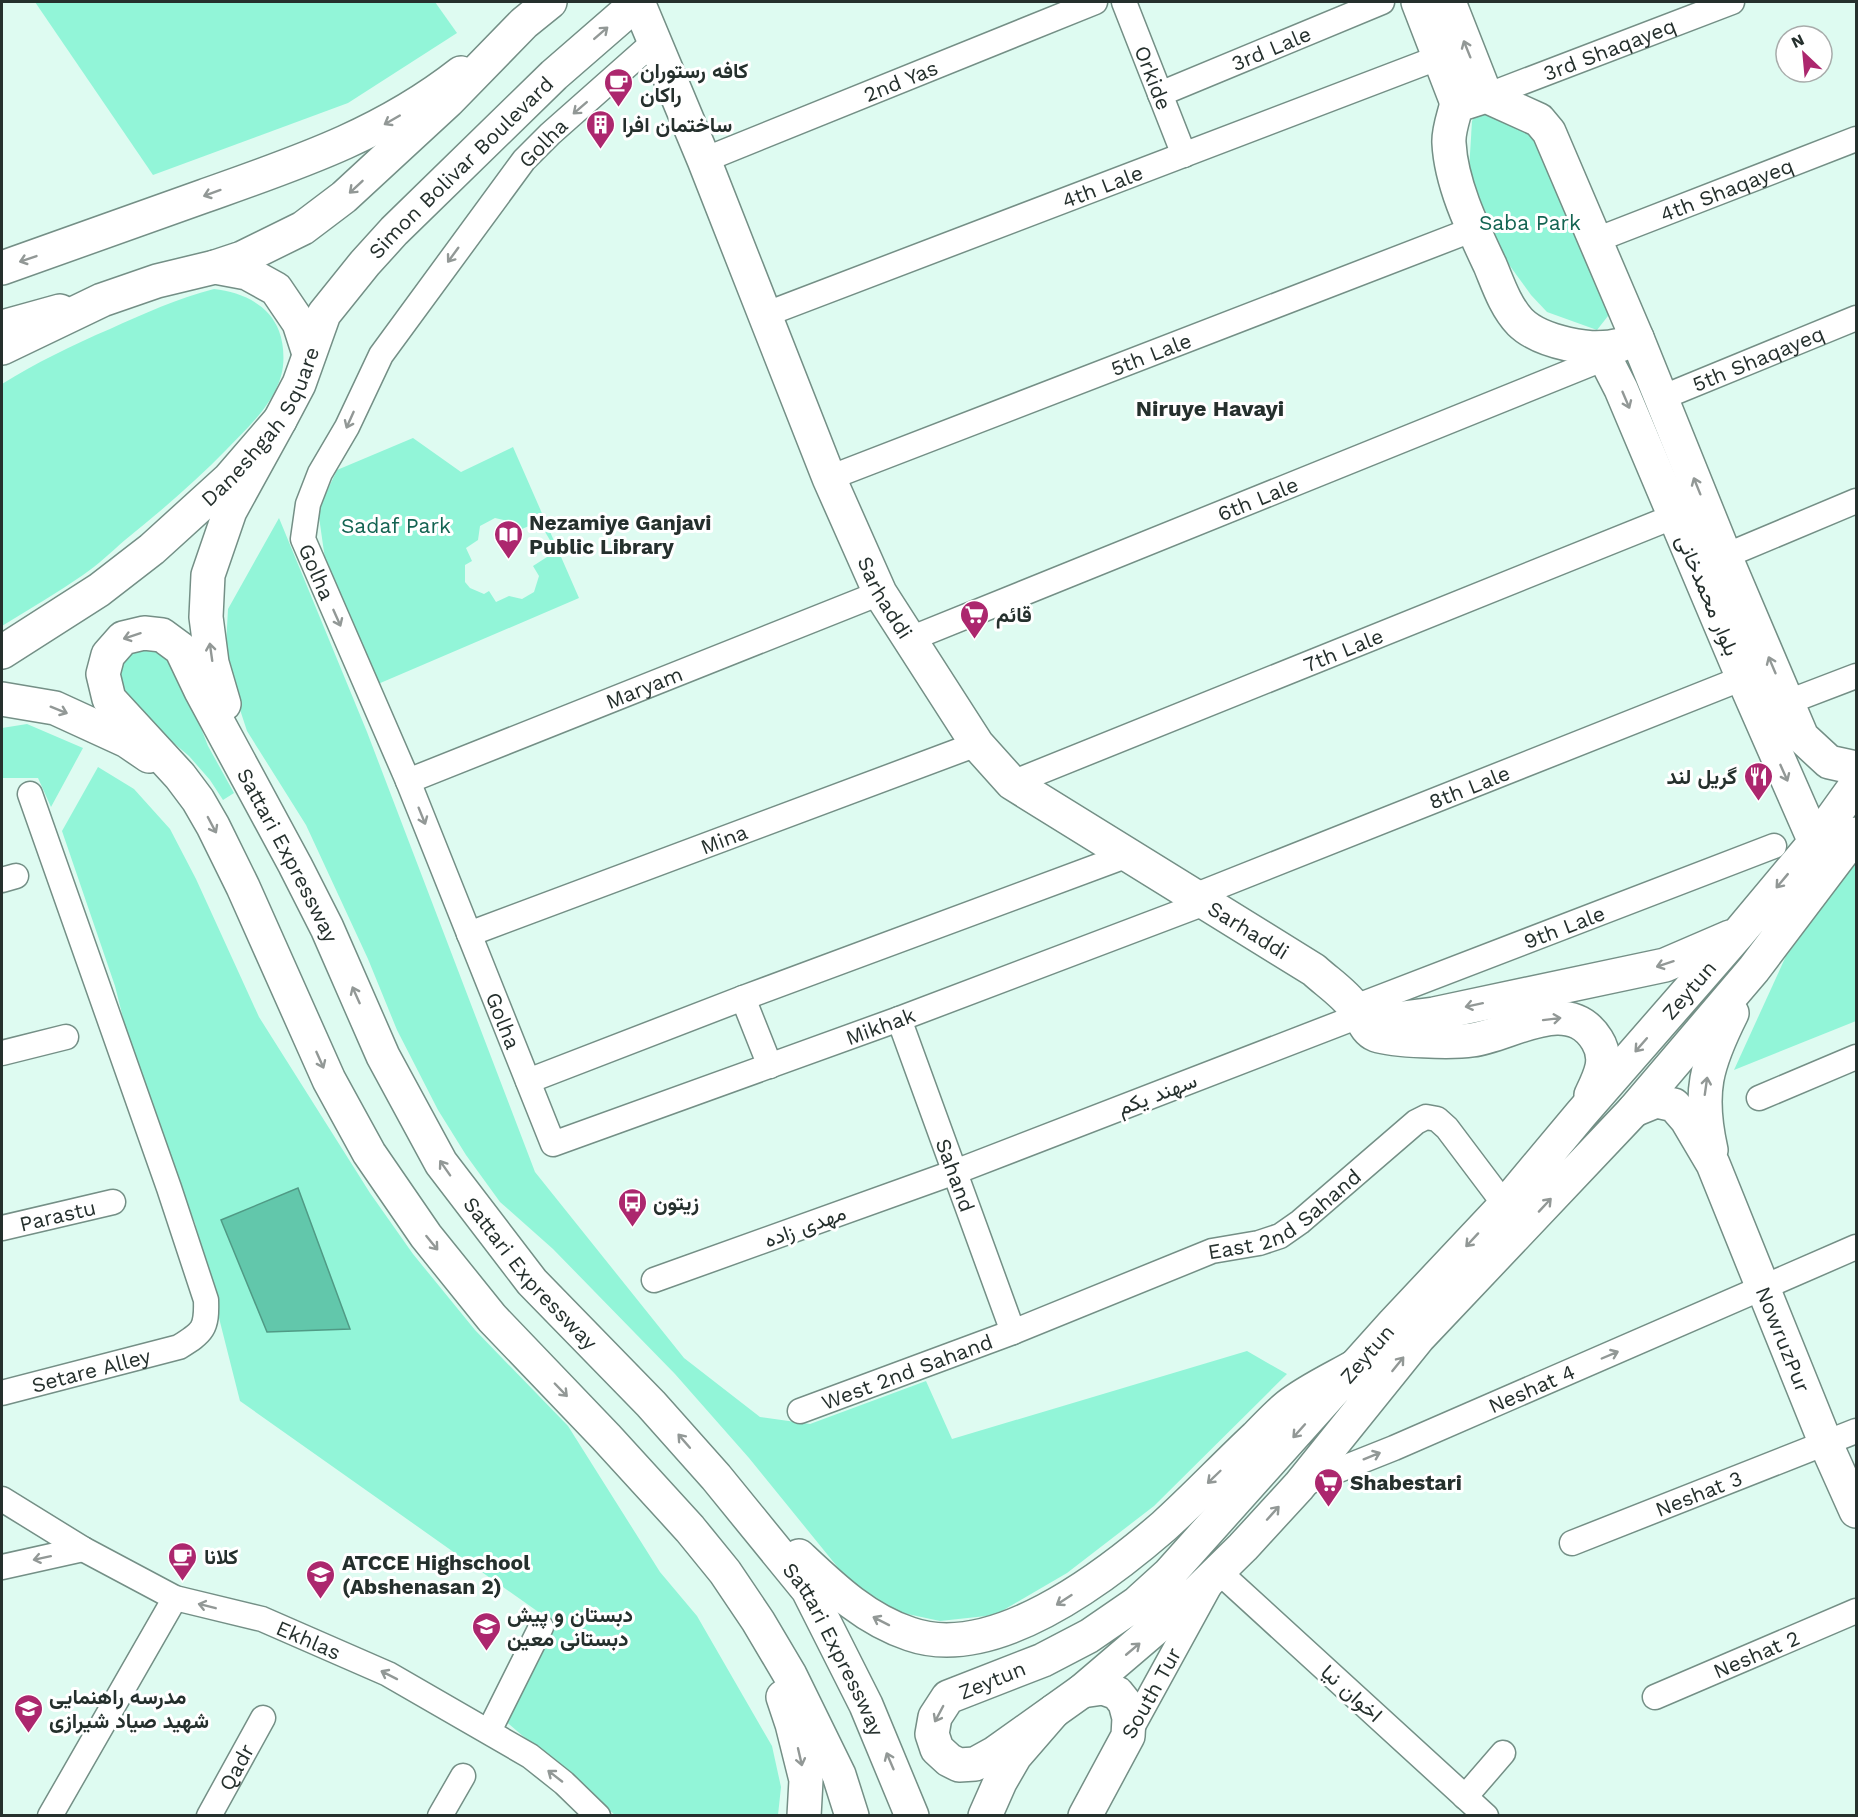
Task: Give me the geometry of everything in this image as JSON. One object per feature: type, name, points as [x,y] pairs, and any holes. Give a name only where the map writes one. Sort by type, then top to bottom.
[{"type":"main road","points":[[2,268],[255,178],[364,135],[438,91],[550,2]]},
{"type":"main road","name":"Sarhaddi","points":[[638,2],[704,160],[829,478],[880,593],[977,744],[1012,783],[1314,970],[1357,1012],[1368,1029],[1376,1035],[1411,1040],[1472,1040],[1551,1017],[1566,1018],[1581,1023],[1593,1032],[1601,1046],[1604,1060],[1601,1075],[1581,1114]]},
{"type":"main road","name":"Simon Bolivar Boulevard","points":[[309,354],[324,314],[394,231],[562,67],[638,2]]},
{"type":"main road","points":[[1418,2],[1440,57],[1472,99]]},
{"type":"main road","points":[[1449,2],[1472,99],[1449,141],[1452,168],[1474,229],[1507,304],[1521,322],[1538,334],[1567,344],[1602,353],[1637,338]]},
{"type":"main road","points":[[215,267],[242,258],[303,228],[344,197],[448,101],[524,23]]},
{"type":"main road","name":"بلوار محمدخانی","points":[[1472,99],[1539,120],[1549,132],[1637,338],[1725,556],[1784,720],[1815,842]]},
{"type":"main road","name":"Daneshgah Square","points":[[2,348],[102,300],[157,281],[215,267],[247,273],[276,289],[299,323],[309,354],[299,384],[280,420],[229,479],[199,509],[99,590],[2,652]]},
{"type":"main road","points":[[2,327],[102,300]]},
{"type":"main road","name":"بلوار محمدخانی","points":[[1602,353],[1622,389],[1743,678],[1828,762],[1857,768]]},
{"type":"main road","points":[[254,787],[225,707],[212,663],[206,617],[208,575],[230,511],[280,420]]},
{"type":"main road","name":"Sattari Expressway","points":[[180,776],[110,699],[103,674],[108,655],[123,638],[144,633],[162,635],[181,649],[327,928],[383,1056],[441,1163],[532,1282],[651,1404],[716,1478],[808,1590],[866,1705],[912,1815]]},
{"type":"main road","points":[[2,699],[55,708],[126,741],[180,776],[198,800],[213,826],[243,887],[329,1080],[369,1153],[426,1236],[492,1318],[606,1437],[690,1529],[725,1572],[790,1675],[839,1774],[852,1815]]},
{"type":"main road","name":"Zeytun","points":[[1857,785],[1815,842],[1738,934],[1505,1205],[1394,1323],[1169,1574],[1137,1603],[1089,1636],[1043,1660],[948,1697],[935,1717],[932,1734],[938,1749],[958,1765],[975,1764],[994,1753],[1082,1690],[1159,1627],[1218,1571],[1299,1486],[1419,1337],[1634,1110],[1754,969],[1857,834]]},
{"type":"main road","points":[[1357,1012],[1403,1018],[1434,1014],[1665,965],[1738,934]]},
{"type":"main road","name":"NowruzPur","points":[[1713,1164],[1704,1119],[1705,1085],[1714,1048],[1754,969]]},
{"type":"main road","name":"NowruzPur","points":[[1634,1110],[1656,1101],[1674,1105],[1687,1120],[1713,1164],[1826,1444],[1857,1511]]},
{"type":"main road","points":[[716,1478],[839,1594],[878,1621],[912,1635],[944,1641],[980,1635],[1014,1626],[1101,1576],[1164,1526],[1289,1405],[1359,1364]]},
{"type":"main road","points":[[758,1621],[792,1724],[806,1780],[804,1815]]},
{"type":"main road","points":[[1082,1690],[1103,1688],[1117,1694],[1125,1703],[1129,1718],[1128,1736]]},
{"type":"main road","points":[[985,1815],[1015,1756],[1054,1711]]},
{"type":"main road","name":"South Tur","points":[[1085,1815],[1128,1736]]},
{"type":"street","name":"2nd Yas","points":[[704,160],[1095,2]]},
{"type":"street","name":"Orkide","points":[[1124,2],[1184,155]]},
{"type":"street","name":"3rd Lale","points":[[1160,94],[1382,2]]},
{"type":"street","name":"3rd Shaqayeq","points":[[1472,99],[1732,2]]},
{"type":"street","name":"Golha","points":[[552,1144],[408,781],[303,539],[308,504],[320,473],[347,427],[362,391],[381,355],[524,160],[655,41]]},
{"type":"street","name":"4th Lale","points":[[764,315],[1440,57]]},
{"type":"street","name":"4th Shaqayeq","points":[[1596,240],[1857,139]]},
{"type":"street","name":"5th Lale","points":[[829,478],[1474,229]]},
{"type":"street","name":"5th Shaqayeq","points":[[1661,399],[1857,318]]},
{"type":"street","name":"6th Lale","points":[[910,639],[1602,353]]},
{"type":"street","points":[[1725,556],[1857,501]]},
{"type":"street","name":"7th Lale","points":[[1012,783],[1675,516]]},
{"type":"street","name":"Maryam","points":[[408,781],[880,593]]},
{"type":"street","points":[[1784,720],[1857,676]]},
{"type":"street","name":"8th Lale","points":[[1200,899],[1743,678]]},
{"type":"street","name":"Mina","points":[[469,934],[977,744]]},
{"type":"street","name":"Setare Alley","points":[[2,1393],[179,1347],[199,1334],[206,1318],[206,1300],[161,1166],[30,794]]},
{"type":"street","name":"9th Lale","points":[[1357,1012],[1774,846]]},
{"type":"street","points":[[528,1080],[1128,855]]},
{"type":"street","name":"Mikhak","points":[[552,1144],[899,1019],[1200,899]]},
{"type":"street","points":[[743,998],[770,1066]]},
{"type":"street","name":"سهند يكم","points":[[955,1172],[1357,1012]]},
{"type":"street","name":"Sahand","points":[[899,1019],[1013,1332]]},
{"type":"street","points":[[2,1053],[66,1037]]},
{"type":"street","points":[[1759,1098],[1857,1057]]},
{"type":"street","name":"East 2nd Sahand","points":[[1013,1332],[1212,1251],[1259,1243],[1280,1236],[1300,1222],[1416,1122],[1426,1117],[1437,1119],[1447,1128],[1505,1205]]},
{"type":"street","name":"مهدی زاده","points":[[654,1280],[955,1172]]},
{"type":"street","name":"Parastu","points":[[2,1228],[112,1202]]},
{"type":"street","name":"Neshat 4","points":[[1299,1486],[1405,1443],[1857,1247]]},
{"type":"street","name":"West 2nd Sahand","points":[[800,1410],[1013,1332]]},
{"type":"street","name":"Neshat 3","points":[[1572,1543],[1857,1431]]},
{"type":"street","name":"Ekhlas","points":[[2,1499],[83,1549],[175,1598],[262,1619],[388,1674],[489,1731],[538,1763],[564,1783],[598,1815]]},
{"type":"street","points":[[2,1567],[83,1549]]},
{"type":"street","name":"South Tur","points":[[1128,1736],[1218,1571]]},
{"type":"street","name":"اخوان نیا","points":[[1218,1571],[1474,1809]]},
{"type":"street","points":[[50,1815],[175,1598]]},
{"type":"street","name":"Neshat 2","points":[[1655,1697],[1857,1611]]},
{"type":"street","points":[[489,1731],[540,1627]]},
{"type":"street","name":"Qadr","points":[[209,1815],[263,1718]]},
{"type":"street","points":[[1474,1809],[1503,1753]]},
{"type":"street","points":[[440,1815],[463,1776]]},
{"type":"green space","points":[[35,2],[435,2],[457,33],[348,103],[153,175]]},
{"type":"green space","name":"Saba Park","points":[[1479,110],[1511,122],[1542,140],[1608,304],[1608,316],[1597,330],[1547,312],[1531,295],[1494,244],[1469,171],[1472,121]]},
{"type":"green space","points":[[214,289],[244,296],[253,301],[268,313],[279,331],[283,348],[282,371],[272,397],[243,433],[165,507],[89,571],[2,626],[2,384],[96,335],[161,307]]},
{"type":"green space","name":"Sadaf Park","points":[[413,438],[461,472],[513,447],[579,598],[378,684],[327,573],[318,510],[337,470]],"holes":[[[495,518],[512,522],[517,531],[529,526],[544,530],[551,542],[547,557],[533,566],[539,576],[534,592],[522,599],[509,596],[496,602],[489,591],[484,594],[470,588],[465,582],[465,565],[472,561],[466,548],[478,540],[480,526]]]},
{"type":"green space","points":[[279,518],[367,732],[535,1172],[684,1358],[760,1417],[810,1424],[926,1381],[952,1439],[1247,1351],[1287,1374],[1154,1506],[1067,1573],[995,1615],[940,1621],[898,1612],[857,1591],[749,1458],[675,1374],[553,1249],[500,1202],[466,1155],[438,1110],[397,1030],[368,959],[306,825],[247,731],[225,664],[228,609]]},
{"type":"green space","points":[[162,648],[190,700],[208,746],[234,793],[223,800],[210,780],[189,756],[124,701],[117,663],[127,651]]},
{"type":"green space","points":[[27,724],[83,748],[51,807],[38,778],[2,778],[2,728]]},
{"type":"green space","points":[[98,767],[134,789],[170,829],[196,879],[259,1017],[370,1193],[413,1254],[475,1330],[568,1426],[660,1572],[697,1616],[772,1746],[781,1787],[778,1815],[615,1815],[503,1719],[554,1623],[240,1401],[195,1223],[145,1105],[115,986],[62,831]]},
{"type":"green space","points":[[1856,862],[1856,1021],[1734,1070],[1786,956]]},
{"type":"shaded area","points":[[298,1188],[350,1329],[267,1332],[221,1220]]},
{"type":"place","name":"کافه رستوران راکان","points":[[619,108]]},
{"type":"place","name":"ساختمان افرا","points":[[601,150]]},
{"type":"place","name":"Nezamiye Ganjavi Public Library","points":[[508,560]]},
{"type":"place","name":"قائم","points":[[975,640]]},
{"type":"place","name":"گریل لند","points":[[1758,802]]},
{"type":"place","name":"زیتون","points":[[632,1228]]},
{"type":"place","name":"Shabestari","points":[[1329,1508]]},
{"type":"place","name":"کلانا","points":[[183,1582]]},
{"type":"place","name":"ATCCE Highschool (Abshenasan 2)","points":[[321,1600]]},
{"type":"place","name":"دبستان و پیش دبستانی معین","points":[[486,1652]]},
{"type":"place","name":"مدرسه راهنمايی شهيد صياد شيرازی","points":[[28,1734]]},
{"type":"district","name":"Niruye Havayi","points":[[1210,408]]}]
